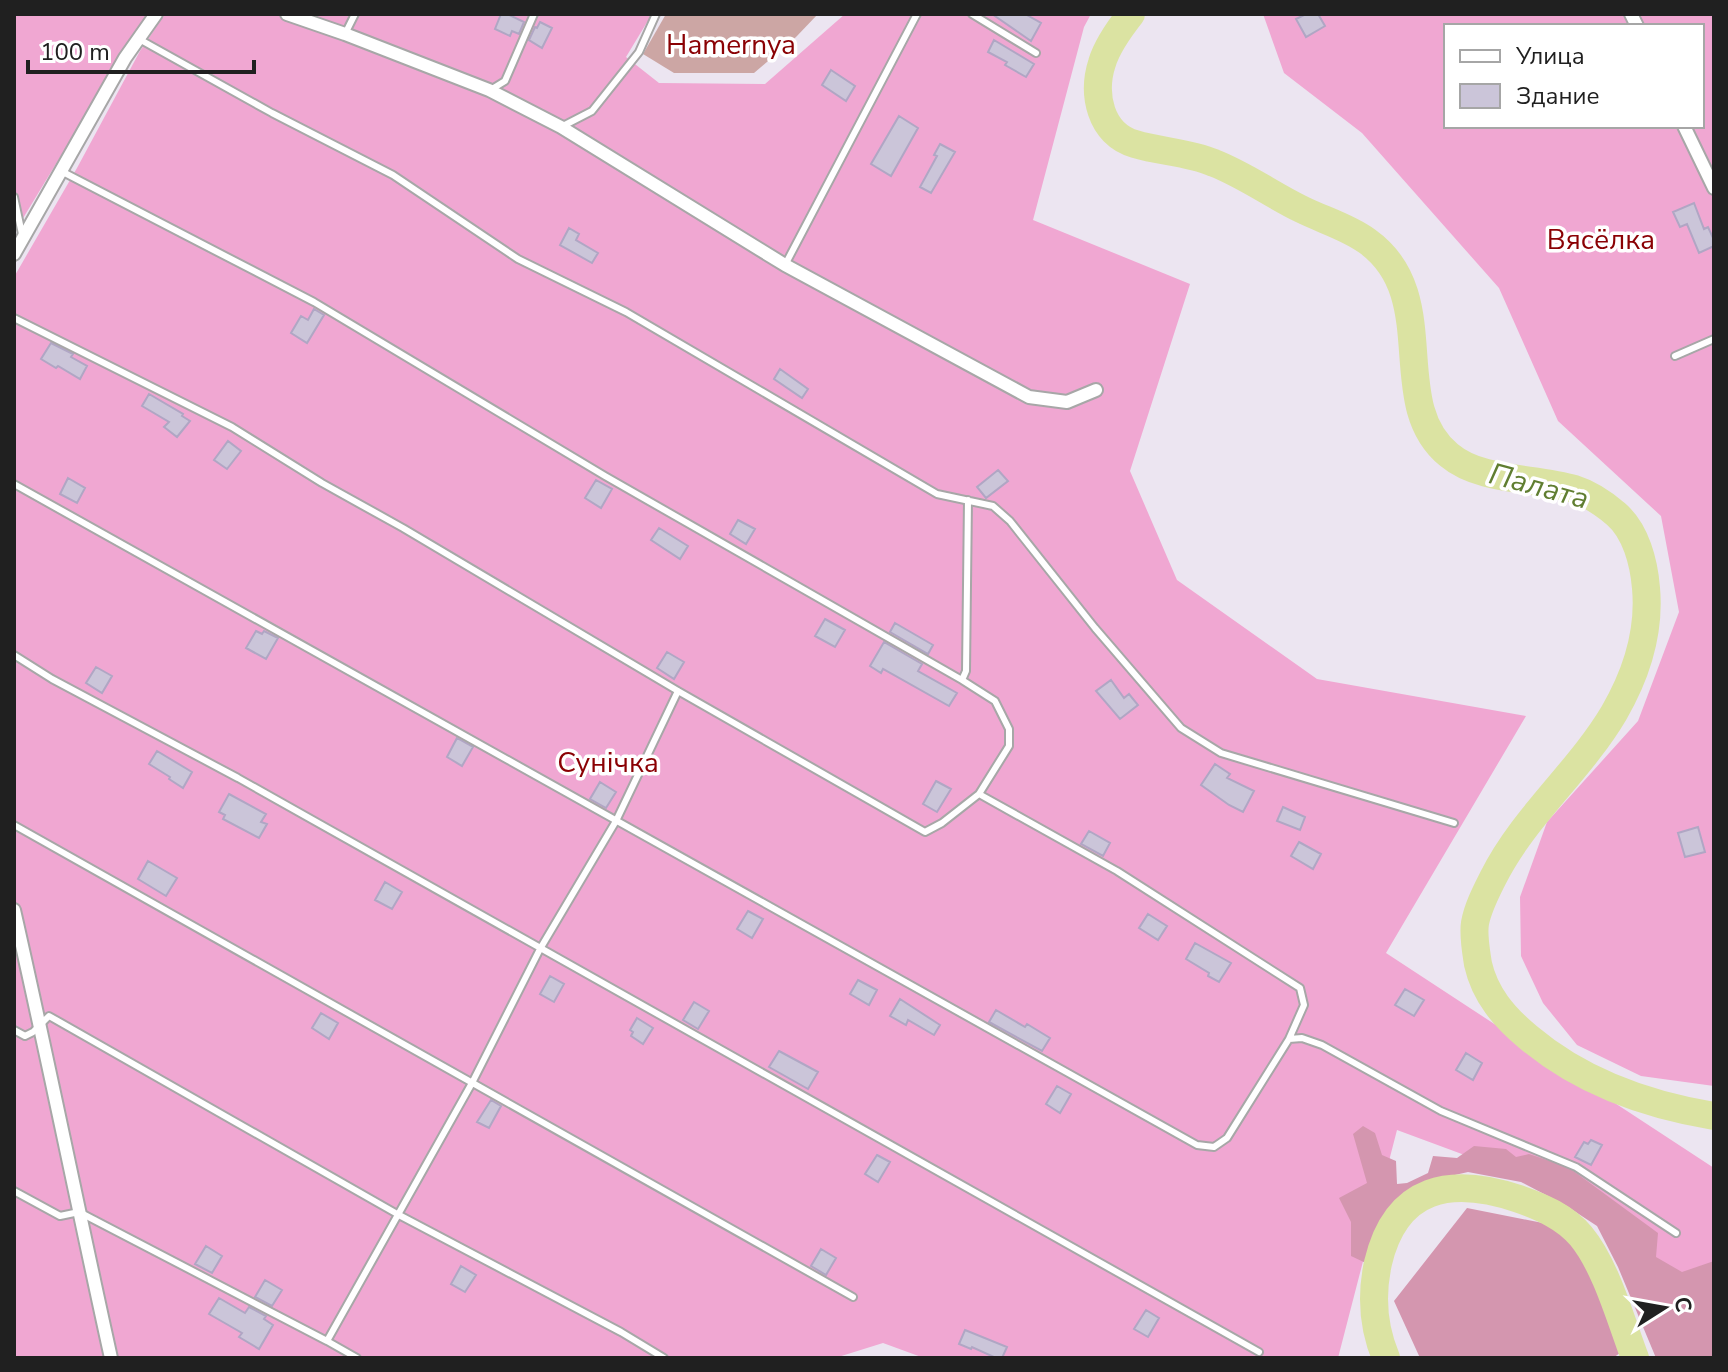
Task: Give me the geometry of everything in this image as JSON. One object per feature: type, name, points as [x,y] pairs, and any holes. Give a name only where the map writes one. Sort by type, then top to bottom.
[{"type":"street","points":[[14,254],[125,58],[156,14]]},
{"type":"street","points":[[287,14],[489,90],[561,127],[785,265],[1029,397],[1067,402],[1096,390]]},
{"type":"street","points":[[1685,128],[1714,188]]},
{"type":"street","points":[[14,910],[111,1358]]},
{"type":"lane","points":[[345,34],[355,14]]},
{"type":"lane","points":[[489,90],[505,81],[534,14]]},
{"type":"lane","points":[[561,127],[592,111],[639,52],[656,14]]},
{"type":"lane","points":[[785,265],[917,14]]},
{"type":"lane","points":[[972,14],[1036,53]]},
{"type":"lane","points":[[139,39],[272,113],[393,175],[518,259],[626,312],[937,494],[993,506],[1010,521],[1095,628],[1181,728],[1221,753],[1454,823]]},
{"type":"lane","points":[[14,318],[232,427],[322,483],[925,832],[942,823],[979,794],[1009,746],[1009,729],[995,701],[962,680],[618,484],[314,302],[61,171]]},
{"type":"lane","points":[[14,197],[23,238]]},
{"type":"lane","points":[[1675,356],[1714,339]]},
{"type":"lane","points":[[14,484],[1197,1145],[1214,1147],[1227,1138],[1289,1039],[1304,1005],[1300,988],[1117,871],[979,794]]},
{"type":"lane","points":[[962,680],[966,671],[968,500]]},
{"type":"lane","points":[[14,655],[1259,1352]]},
{"type":"lane","points":[[327,1341],[472,1083],[540,949],[616,821],[678,691]]},
{"type":"lane","points":[[14,825],[853,1297]]},
{"type":"lane","points":[[14,1030],[25,1036],[49,1016],[399,1215],[621,1332],[664,1358]]},
{"type":"lane","points":[[1289,1039],[1302,1038],[1322,1045],[1441,1111],[1576,1167],[1676,1233]]},
{"type":"lane","points":[[14,1191],[60,1216],[79,1212],[357,1358]]},
{"type":"green space","points":[[14,14],[147,14],[14,233]]},
{"type":"green space","name":"Сунічка","points":[[165,14],[652,14],[626,57],[659,83],[765,84],[845,14],[1091,14],[1084,27],[1033,220],[1190,284],[1130,471],[1177,580],[1317,679],[1526,716],[1386,953],[1714,1168],[1714,1266],[1699,1295],[1559,1190],[1397,1130],[1338,1358],[924,1358],[883,1343],[835,1358],[14,1358],[14,277],[140,51]]},
{"type":"green space","name":"Hamernya","points":[[666,14],[818,14],[754,73],[674,73],[643,54]]},
{"type":"green space","name":"Вясёлка","points":[[1263,14],[1714,14],[1714,1086],[1641,1076],[1577,1045],[1543,1003],[1521,956],[1520,897],[1547,822],[1638,721],[1679,612],[1661,516],[1558,421],[1499,288],[1362,133],[1284,73]]},
{"type":"shaded area","points":[[1363,1126],[1375,1133],[1382,1155],[1396,1161],[1397,1184],[1407,1183],[1428,1173],[1433,1156],[1457,1158],[1474,1146],[1506,1149],[1516,1157],[1529,1154],[1568,1167],[1658,1233],[1656,1257],[1682,1272],[1714,1261],[1714,1358],[1656,1358],[1618,1267],[1597,1226],[1521,1182],[1468,1172],[1433,1180],[1400,1200],[1383,1221],[1370,1265],[1351,1256],[1351,1222],[1339,1198],[1367,1183],[1353,1134]]},
{"type":"shaded area","points":[[1467,1208],[1573,1229],[1624,1350],[1613,1358],[1420,1358],[1394,1301]]},
{"type":"building","points":[[501,14],[524,22],[519,34],[512,31],[510,36],[495,29]]},
{"type":"building","points":[[992,14],[1025,14],[1041,23],[1031,41]]},
{"type":"building","points":[[1306,14],[1318,14],[1325,26],[1306,37],[1296,19]]},
{"type":"building","points":[[540,22],[552,28],[542,48],[529,40]]},
{"type":"building","points":[[994,40],[1034,64],[1026,77],[988,52]]},
{"type":"building","points":[[831,70],[855,86],[846,101],[822,85]]},
{"type":"building","points":[[899,116],[918,128],[891,176],[871,164]]},
{"type":"building","points":[[940,144],[955,152],[931,193],[920,187]]},
{"type":"building","points":[[1694,203],[1704,229],[1708,227],[1714,240],[1714,246],[1699,253],[1687,224],[1680,227],[1673,212]]},
{"type":"building","points":[[569,228],[579,234],[576,240],[598,253],[592,263],[560,245]]},
{"type":"building","points":[[314,309],[324,315],[307,343],[291,333],[301,316],[308,320]]},
{"type":"building","points":[[51,343],[73,354],[71,357],[87,366],[80,379],[41,359]]},
{"type":"building","points":[[780,369],[808,389],[802,398],[774,379]]},
{"type":"building","points":[[149,394],[190,421],[177,437],[164,427],[169,422],[142,406]]},
{"type":"building","points":[[228,441],[241,451],[227,469],[214,460]]},
{"type":"building","points":[[998,470],[1008,481],[986,498],[977,487]]},
{"type":"building","points":[[68,478],[85,488],[77,503],[60,494]]},
{"type":"building","points":[[596,480],[612,489],[601,508],[585,498]]},
{"type":"building","points":[[738,520],[755,529],[746,544],[730,534]]},
{"type":"building","points":[[659,528],[688,546],[680,559],[651,540]]},
{"type":"building","points":[[825,619],[845,630],[835,647],[815,636]]},
{"type":"building","points":[[895,623],[933,645],[928,654],[890,632]]},
{"type":"building","points":[[256,631],[262,634],[264,631],[278,638],[266,659],[246,648]]},
{"type":"building","points":[[884,642],[922,664],[918,671],[957,693],[949,706],[883,669],[881,673],[870,666]]},
{"type":"building","points":[[667,652],[684,662],[674,679],[657,668]]},
{"type":"building","points":[[96,667],[112,676],[102,693],[86,683]]},
{"type":"building","points":[[1111,680],[1124,698],[1129,694],[1138,705],[1120,719],[1096,691]]},
{"type":"building","points":[[457,738],[473,747],[462,766],[447,757]]},
{"type":"building","points":[[157,751],[192,772],[183,788],[149,764]]},
{"type":"building","points":[[1215,764],[1230,774],[1227,778],[1254,791],[1243,812],[1201,785]]},
{"type":"building","points":[[936,781],[951,789],[937,812],[923,804]]},
{"type":"building","points":[[600,782],[616,792],[606,808],[590,799]]},
{"type":"building","points":[[229,794],[266,814],[261,822],[267,824],[259,838],[223,819],[225,815],[219,812]]},
{"type":"building","points":[[1283,807],[1305,817],[1300,830],[1277,821]]},
{"type":"building","points":[[1698,827],[1705,852],[1685,857],[1678,833]]},
{"type":"building","points":[[1089,831],[1110,843],[1103,856],[1081,844]]},
{"type":"building","points":[[1299,842],[1321,854],[1313,869],[1291,856]]},
{"type":"building","points":[[148,861],[177,878],[166,896],[138,879]]},
{"type":"building","points":[[385,882],[402,892],[392,909],[375,900]]},
{"type":"building","points":[[748,911],[763,919],[752,938],[737,929]]},
{"type":"building","points":[[1148,914],[1167,926],[1158,940],[1139,928]]},
{"type":"building","points":[[1195,943],[1231,963],[1219,982],[1186,959]]},
{"type":"building","points":[[550,976],[564,984],[554,1002],[540,994]]},
{"type":"building","points":[[858,980],[877,990],[869,1005],[850,994]]},
{"type":"building","points":[[1405,989],[1424,1000],[1414,1016],[1395,1005]]},
{"type":"building","points":[[900,999],[940,1025],[934,1035],[908,1020],[906,1025],[890,1016]]},
{"type":"building","points":[[694,1002],[709,1011],[698,1029],[683,1020]]},
{"type":"building","points":[[996,1010],[1050,1038],[1042,1051],[989,1022]]},
{"type":"building","points":[[321,1013],[338,1023],[329,1039],[312,1028]]},
{"type":"building","points":[[637,1018],[653,1028],[643,1044],[631,1036],[633,1032],[630,1030]]},
{"type":"building","points":[[779,1051],[818,1072],[808,1089],[769,1067]]},
{"type":"building","points":[[1466,1053],[1482,1063],[1473,1080],[1456,1070]]},
{"type":"building","points":[[1057,1086],[1071,1094],[1060,1113],[1046,1104]]},
{"type":"building","points":[[491,1100],[501,1106],[489,1128],[477,1122]]},
{"type":"building","points":[[1591,1140],[1602,1145],[1591,1165],[1575,1157],[1584,1142],[1588,1144]]},
{"type":"building","points":[[877,1155],[890,1162],[878,1182],[865,1174]]},
{"type":"building","points":[[206,1246],[222,1256],[212,1273],[195,1264]]},
{"type":"building","points":[[821,1249],[836,1258],[826,1275],[811,1266]]},
{"type":"building","points":[[461,1266],[476,1275],[465,1292],[451,1284]]},
{"type":"building","points":[[265,1280],[282,1290],[272,1306],[255,1297]]},
{"type":"building","points":[[219,1298],[245,1313],[249,1307],[266,1316],[264,1319],[273,1325],[259,1349],[239,1337],[242,1333],[209,1314]]},
{"type":"building","points":[[1146,1310],[1159,1318],[1148,1337],[1134,1329]]},
{"type":"building","points":[[965,1330],[1007,1347],[1002,1358],[959,1344]]},
{"type":"waterway","name":"Палата","points":[[1131,14],[1107,50],[1099,75],[1099,100],[1114,131],[1135,144],[1204,159],[1225,168],[1367,241],[1390,264],[1403,290],[1410,319],[1420,407],[1430,433],[1449,455],[1477,470],[1559,485],[1585,493],[1616,514],[1634,538],[1643,568],[1647,604],[1635,668],[1614,713],[1585,755],[1520,834],[1488,889],[1474,928],[1478,964],[1485,986],[1503,1013],[1548,1053],[1615,1089],[1664,1105],[1714,1116]]},
{"type":"waterway","name":"Палата","points":[[1386,1358],[1378,1335],[1374,1299],[1378,1263],[1386,1237],[1398,1217],[1413,1203],[1449,1189],[1471,1188],[1528,1202],[1553,1213],[1575,1229],[1590,1248],[1605,1278],[1635,1358]]}]
